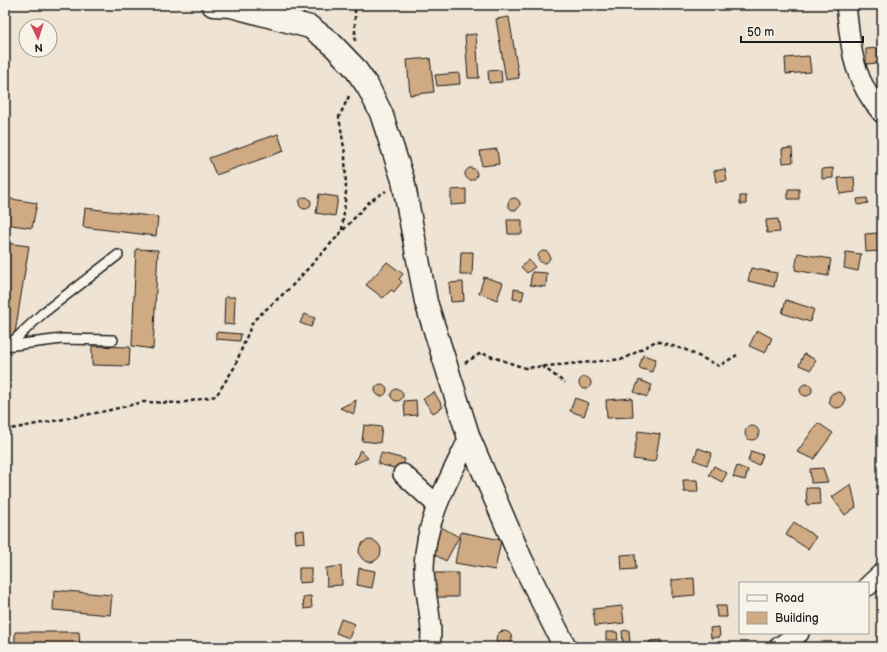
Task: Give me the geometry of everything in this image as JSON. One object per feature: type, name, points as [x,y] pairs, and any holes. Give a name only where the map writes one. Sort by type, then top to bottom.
[{"type":"street","points":[[225,5],[310,27],[330,42],[354,67],[368,87],[381,113],[403,180],[426,302],[469,438],[521,559],[565,647]]},
{"type":"street","points":[[846,5],[852,57],[868,98],[882,113]]},
{"type":"street","points":[[430,647],[424,568],[426,549],[436,504],[469,438]]},
{"type":"street","points":[[403,474],[436,504]]},
{"type":"street","points":[[869,585],[882,573]]},
{"type":"street","points":[[779,647],[798,634]]},
{"type":"lane","points":[[6,346],[43,312],[118,255]]},
{"type":"lane","points":[[6,346],[62,339],[113,340]]},
{"type":"path","points":[[342,230],[346,192],[345,154],[339,117],[352,90],[357,11],[355,5]]},
{"type":"path","points":[[5,430],[106,411],[143,402],[181,403],[216,396],[234,368],[253,321],[291,287],[342,230],[370,202],[403,180]]},
{"type":"path","points":[[450,374],[481,353],[525,368],[624,359],[656,340],[686,350],[719,366],[737,355]]},
{"type":"path","points":[[541,366],[565,383]]},
{"type":"building","points":[[509,17],[519,78],[506,80],[496,19]]},
{"type":"building","points":[[476,34],[479,78],[468,78],[465,35]]},
{"type":"building","points":[[878,48],[879,63],[866,64],[866,49]]},
{"type":"building","points":[[809,56],[811,72],[786,74],[785,58]]},
{"type":"building","points":[[430,58],[434,92],[410,95],[407,60]]},
{"type":"building","points":[[501,70],[502,82],[489,83],[488,71]]},
{"type":"building","points":[[459,73],[460,84],[437,86],[435,75]]},
{"type":"building","points":[[278,134],[284,151],[216,175],[209,158]]},
{"type":"building","points":[[792,148],[793,162],[783,163],[782,149]]},
{"type":"building","points":[[497,149],[499,164],[482,166],[480,151]]},
{"type":"building","points":[[473,168],[476,169],[476,179],[469,180],[466,179],[465,172],[466,169]]},
{"type":"building","points":[[833,168],[833,178],[822,179],[822,169]]},
{"type":"building","points":[[725,169],[727,181],[716,182],[714,171]]},
{"type":"building","points":[[854,177],[855,192],[840,194],[838,178]]},
{"type":"building","points":[[466,189],[466,204],[451,205],[451,190]]},
{"type":"building","points":[[788,189],[799,189],[799,199],[788,199]]},
{"type":"building","points":[[319,194],[338,197],[335,216],[316,213]]},
{"type":"building","points":[[740,196],[746,196],[746,204],[740,204]]},
{"type":"building","points":[[307,197],[310,198],[310,208],[303,209],[300,208],[299,201],[300,198]]},
{"type":"building","points":[[5,198],[37,203],[32,228],[5,224]]},
{"type":"building","points":[[516,198],[519,199],[519,209],[512,210],[509,209],[508,202],[509,199]]},
{"type":"building","points":[[867,198],[868,203],[858,205],[857,199]]},
{"type":"building","points":[[85,208],[158,217],[156,236],[83,227]]},
{"type":"building","points":[[778,219],[780,232],[767,233],[766,220]]},
{"type":"building","points":[[507,220],[522,220],[522,234],[508,234]]},
{"type":"building","points":[[878,233],[879,251],[866,252],[865,234]]},
{"type":"building","points":[[5,243],[29,246],[14,339],[5,337]]},
{"type":"building","points":[[136,249],[158,250],[153,349],[132,346]]},
{"type":"building","points":[[546,251],[549,252],[549,262],[542,263],[539,262],[538,255],[539,252]]},
{"type":"building","points":[[461,252],[473,252],[472,275],[460,275]]},
{"type":"building","points":[[846,252],[861,254],[858,271],[844,268]]},
{"type":"building","points":[[798,253],[831,259],[828,276],[795,270]]},
{"type":"building","points":[[529,260],[535,267],[527,273],[521,267]]},
{"type":"building","points":[[387,262],[403,274],[399,279],[402,282],[394,292],[391,290],[383,298],[366,285]]},
{"type":"building","points":[[751,268],[777,273],[774,287],[748,281]]},
{"type":"building","points":[[532,272],[547,273],[546,287],[530,285]]},
{"type":"building","points":[[484,277],[503,283],[497,300],[479,293]]},
{"type":"building","points":[[463,282],[464,301],[451,302],[449,283]]},
{"type":"building","points":[[514,289],[524,291],[522,300],[513,299]]},
{"type":"building","points":[[225,297],[235,297],[234,325],[224,324]]},
{"type":"building","points":[[786,300],[814,309],[810,322],[782,313]]},
{"type":"building","points":[[304,314],[315,318],[311,327],[300,323]]},
{"type":"building","points":[[757,330],[772,338],[765,353],[749,346]]},
{"type":"building","points":[[216,332],[241,334],[240,341],[216,339]]},
{"type":"building","points":[[92,346],[130,347],[129,366],[92,365]]},
{"type":"building","points":[[5,349],[7,349],[6,379],[5,379]]},
{"type":"building","points":[[804,354],[816,360],[811,370],[799,365]]},
{"type":"building","points":[[643,355],[656,359],[652,372],[639,368]]},
{"type":"building","points":[[587,377],[590,378],[590,388],[583,389],[580,388],[579,381],[580,378]]},
{"type":"building","points":[[639,380],[652,385],[647,397],[634,392]]},
{"type":"building","points":[[383,384],[386,385],[386,395],[379,396],[376,395],[375,388],[376,385]]},
{"type":"building","points":[[808,384],[811,385],[811,395],[804,396],[801,395],[800,388],[801,385]]},
{"type":"building","points":[[399,389],[402,390],[402,400],[395,401],[392,400],[391,393],[392,390]]},
{"type":"building","points":[[434,392],[443,407],[433,413],[423,399]]},
{"type":"building","points":[[837,392],[843,394],[845,400],[843,406],[837,408],[831,406],[829,400],[831,394]]},
{"type":"building","points":[[575,398],[589,403],[584,416],[570,411]]},
{"type":"building","points":[[632,398],[633,417],[607,418],[606,400]]},
{"type":"building","points":[[356,400],[354,414],[340,408]]},
{"type":"building","points":[[416,400],[417,415],[405,416],[404,401]]},
{"type":"building","points":[[818,423],[833,433],[814,459],[797,452]]},
{"type":"building","points":[[364,425],[382,427],[380,443],[362,441]]},
{"type":"building","points":[[749,426],[755,426],[759,430],[759,436],[755,440],[749,440],[745,436],[745,430]]},
{"type":"building","points":[[638,431],[660,434],[655,462],[633,459]]},
{"type":"building","points":[[698,448],[712,453],[707,465],[694,460]]},
{"type":"building","points":[[360,450],[368,458],[354,464]]},
{"type":"building","points":[[751,451],[763,455],[759,465],[748,461]]},
{"type":"building","points":[[381,453],[405,459],[402,470],[378,464]]},
{"type":"building","points":[[714,466],[727,473],[722,482],[709,475]]},
{"type":"building","points":[[737,466],[748,470],[745,480],[733,477]]},
{"type":"building","points":[[823,468],[828,482],[811,483],[810,469]]},
{"type":"building","points":[[683,480],[697,480],[698,492],[684,492]]},
{"type":"building","points":[[851,484],[856,507],[845,515],[832,497]]},
{"type":"building","points":[[806,488],[819,488],[820,504],[807,505]]},
{"type":"building","points":[[794,522],[816,537],[808,549],[786,535]]},
{"type":"building","points":[[441,527],[459,537],[446,561],[428,551]]},
{"type":"building","points":[[304,530],[305,542],[296,543],[295,531]]},
{"type":"building","points":[[461,532],[501,540],[495,570],[455,563]]},
{"type":"building","points":[[370,540],[374,541],[380,547],[380,555],[374,561],[370,562],[366,561],[360,555],[359,551],[360,547],[366,541]]},
{"type":"building","points":[[635,554],[636,569],[622,570],[621,555]]},
{"type":"building","points":[[341,566],[342,585],[327,586],[326,568]]},
{"type":"building","points":[[299,568],[311,568],[311,582],[299,583]]},
{"type":"building","points":[[359,568],[375,571],[372,588],[357,585]]},
{"type":"building","points":[[429,573],[458,573],[458,597],[429,597]]},
{"type":"building","points":[[694,578],[695,595],[672,597],[672,580]]},
{"type":"building","points":[[54,590],[112,595],[110,615],[53,610]]},
{"type":"building","points":[[311,596],[312,608],[304,609],[303,597]]},
{"type":"building","points":[[622,606],[624,623],[595,626],[593,609]]},
{"type":"building","points":[[716,606],[726,606],[727,617],[717,617]]},
{"type":"building","points":[[341,619],[355,624],[349,638],[336,633]]},
{"type":"building","points":[[719,627],[720,637],[711,638],[710,628]]},
{"type":"building","points":[[629,630],[630,644],[623,645],[622,631]]},
{"type":"building","points":[[501,631],[507,631],[512,636],[510,645],[507,647],[501,647],[496,642],[496,636]]},
{"type":"building","points":[[15,632],[79,632],[80,647],[15,647]]},
{"type":"building","points":[[606,632],[617,632],[618,640],[606,640]]},
{"type":"building","points":[[661,640],[662,647],[650,647],[650,641]]}]
